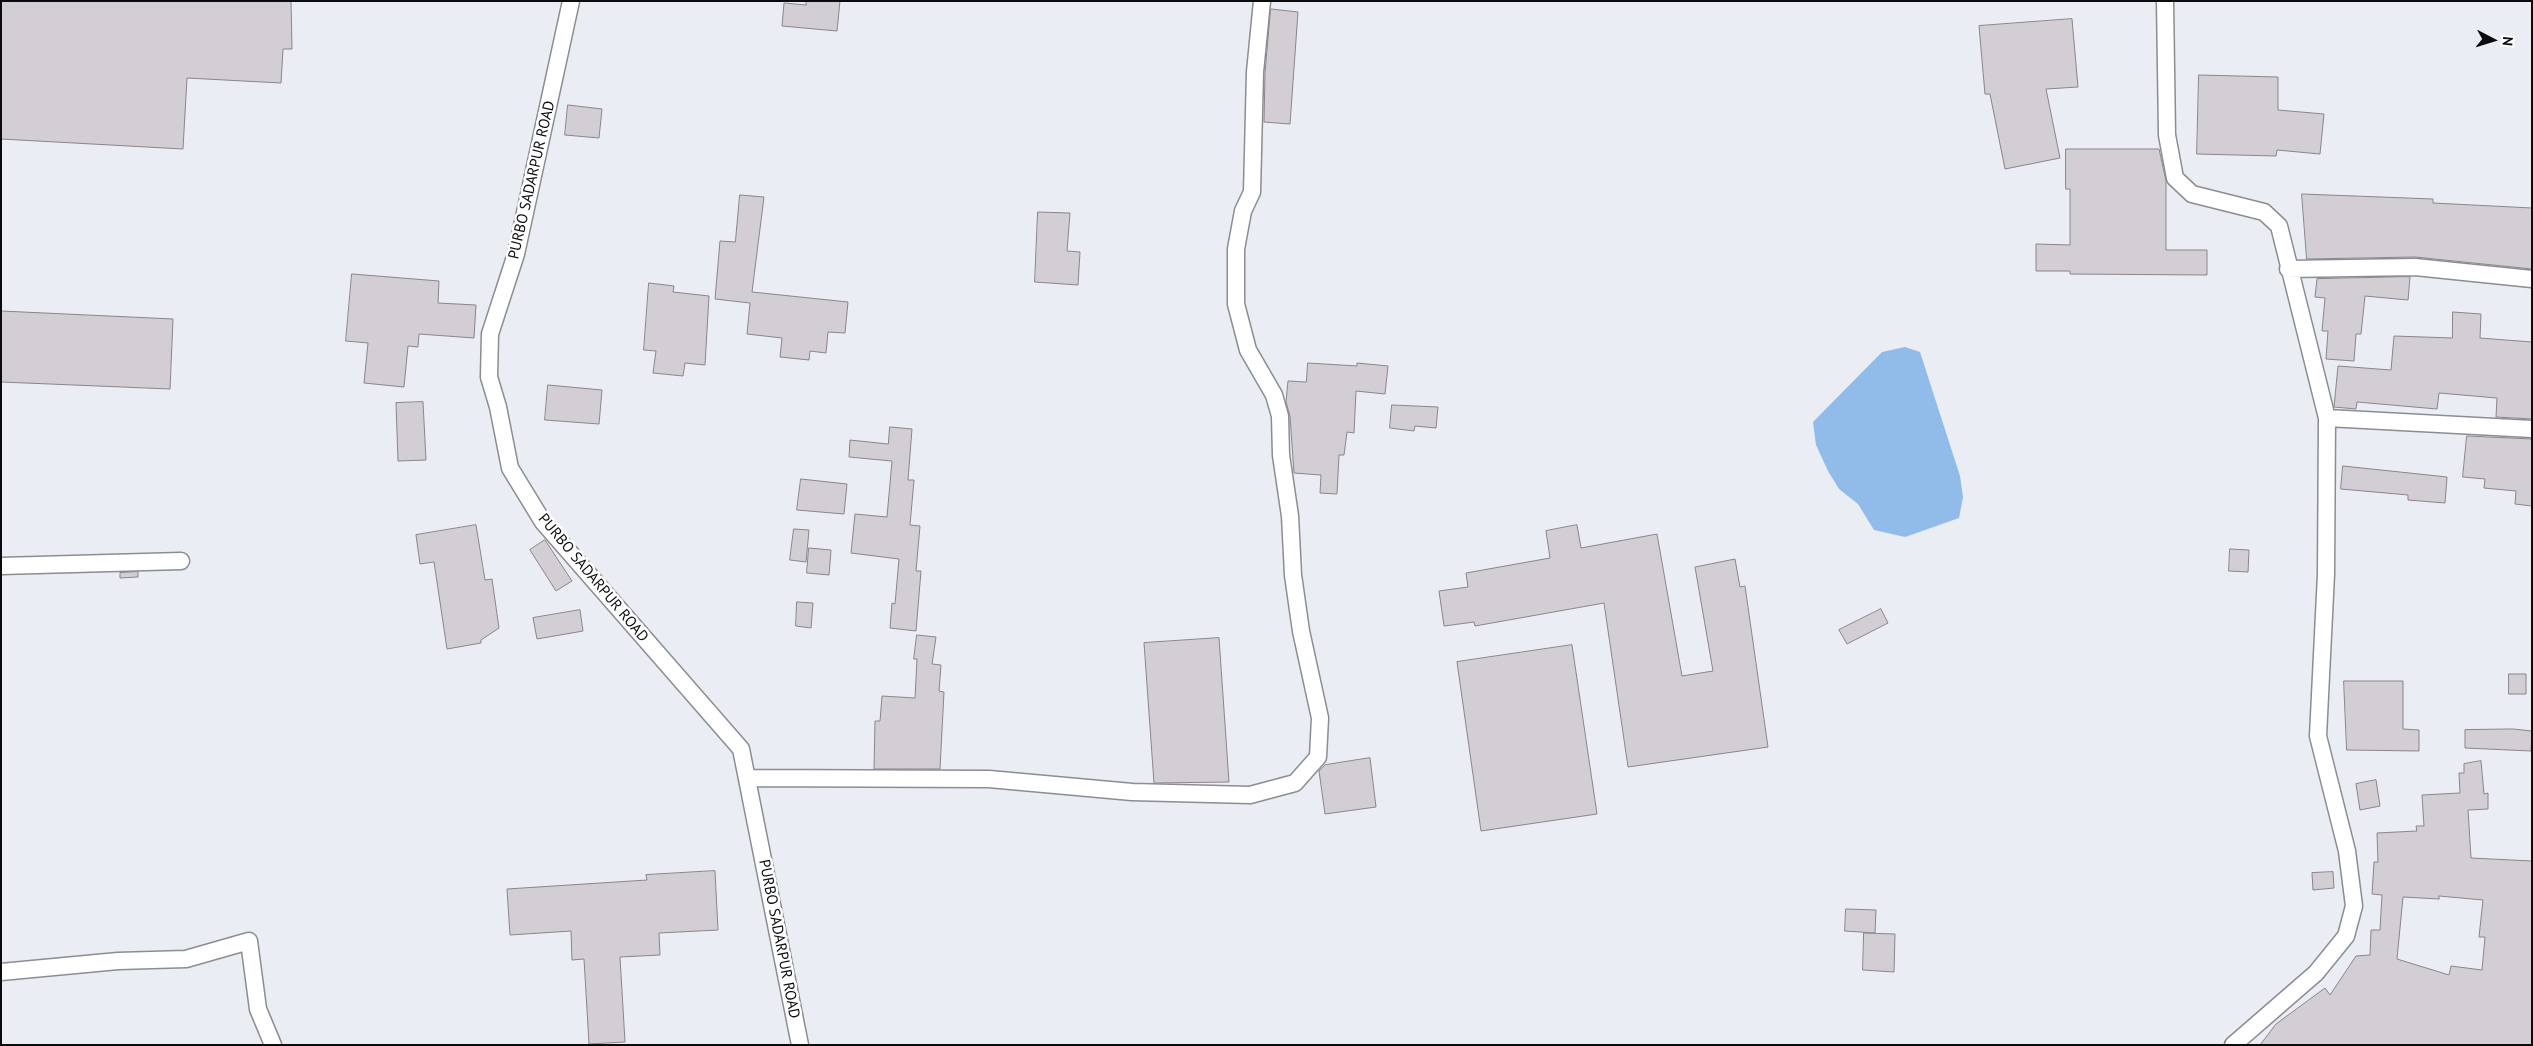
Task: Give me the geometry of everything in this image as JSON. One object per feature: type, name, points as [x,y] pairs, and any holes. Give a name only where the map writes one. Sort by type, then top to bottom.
[{"type":"street","name":"PURBO SADARPUR ROAD","points":[[571,1],[516,254],[490,334],[488,377],[498,407],[510,468],[543,522],[741,749],[800,1045]]},
{"type":"street","points":[[746,778],[989,779],[1132,792],[1250,795],[1295,783],[1318,757],[1320,718],[1302,631],[1293,574],[1290,516],[1281,455],[1280,416],[1274,395],[1248,350],[1236,304],[1236,249],[1243,211],[1252,192],[1254,72],[1262,1]]},
{"type":"street","points":[[2165,1],[2167,135],[2174,178],[2192,194],[2264,212],[2279,226],[2288,269],[2327,418],[2326,574],[2318,736],[2346,851],[2354,906],[2346,936],[2316,973],[2233,1045]]},
{"type":"street","points":[[2288,269],[2415,267],[2532,279]]},
{"type":"street","points":[[2327,418],[2532,429]]},
{"type":"street","points":[[1,566],[181,561]]},
{"type":"street","points":[[1,972],[118,961],[186,959],[249,941],[258,1008],[273,1045]]},
{"type":"water","points":[[1905,347],[1920,352],[1960,476],[1963,497],[1959,518],[1905,537],[1874,530],[1858,504],[1839,489],[1816,445],[1813,422],[1882,352]]},
{"type":"building","points":[[1,1],[291,1],[292,49],[283,49],[281,83],[187,78],[183,149],[1,139]]},
{"type":"building","points":[[806,1],[840,1],[837,31],[782,26],[784,3],[806,5]]},
{"type":"building","points":[[1271,9],[1298,12],[1290,124],[1264,122],[1265,73]]},
{"type":"building","points":[[2072,19],[2078,87],[2046,89],[2060,158],[2005,169],[1990,94],[1985,94],[1979,26]]},
{"type":"building","points":[[2199,75],[2278,77],[2278,110],[2324,114],[2320,154],[2277,150],[2276,156],[2197,154]]},
{"type":"building","points":[[568,105],[602,109],[599,138],[565,135]]},
{"type":"building","points":[[2066,149],[2159,149],[2166,181],[2166,250],[2207,250],[2207,275],[2070,274],[2070,271],[2036,271],[2036,244],[2070,245],[2070,189],[2066,189]]},
{"type":"building","points":[[2302,194],[2433,199],[2433,203],[2532,208],[2532,269],[2415,257],[2307,259]]},
{"type":"building","points":[[740,195],[764,197],[752,292],[848,302],[845,333],[828,332],[826,353],[810,351],[809,360],[780,357],[782,338],[747,334],[750,303],[715,299],[720,241],[735,242]]},
{"type":"building","points":[[1038,212],[1070,213],[1067,251],[1080,252],[1078,285],[1035,282]]},
{"type":"building","points":[[352,274],[439,281],[438,303],[476,305],[474,338],[419,334],[418,347],[408,346],[404,387],[364,383],[368,343],[346,341]]},
{"type":"building","points":[[2410,277],[2408,300],[2365,296],[2361,334],[2356,334],[2354,361],[2326,359],[2328,331],[2322,331],[2325,298],[2315,297],[2317,279]]},
{"type":"building","points":[[649,283],[674,286],[673,292],[709,296],[705,365],[685,363],[683,376],[653,373],[656,351],[644,350]]},
{"type":"building","points":[[1,311],[173,319],[170,389],[1,382]]},
{"type":"building","points":[[2453,312],[2481,314],[2480,338],[2532,342],[2532,419],[2496,417],[2497,398],[2439,393],[2437,409],[2357,402],[2356,409],[2334,407],[2338,366],[2391,370],[2394,336],[2452,338]]},
{"type":"building","points":[[1308,363],[1357,366],[1357,363],[1388,366],[1385,394],[1356,391],[1354,433],[1347,432],[1344,455],[1339,455],[1337,494],[1320,493],[1321,475],[1294,473],[1290,416],[1286,402],[1288,381],[1306,382]]},
{"type":"building","points":[[548,385],[602,390],[599,424],[545,420]]},
{"type":"building","points":[[423,402],[426,460],[398,461],[396,403]]},
{"type":"building","points":[[1392,405],[1438,407],[1436,428],[1415,426],[1414,431],[1390,428]]},
{"type":"building","points":[[890,427],[912,429],[908,480],[914,480],[910,525],[920,526],[916,571],[921,571],[916,631],[890,628],[892,603],[895,604],[899,559],[851,553],[855,514],[887,517],[892,461],[849,457],[850,440],[888,444]]},
{"type":"building","points":[[2467,436],[2532,439],[2532,506],[2515,504],[2516,491],[2484,488],[2485,479],[2463,477]]},
{"type":"building","points":[[2343,466],[2447,477],[2445,503],[2408,500],[2408,495],[2341,489]]},
{"type":"building","points":[[801,479],[847,484],[844,514],[797,510]]},
{"type":"building","points":[[476,525],[485,580],[492,579],[499,628],[481,640],[481,643],[447,649],[434,562],[420,564],[416,535]]},
{"type":"building","points":[[1577,525],[1581,548],[1657,534],[1682,676],[1713,671],[1695,567],[1735,559],[1740,587],[1745,586],[1768,747],[1628,767],[1604,603],[1475,626],[1474,622],[1444,626],[1439,591],[1468,587],[1466,573],[1550,558],[1546,531]]},
{"type":"building","points":[[794,529],[809,530],[806,562],[790,560]]},
{"type":"building","points":[[545,540],[572,581],[556,591],[530,550]]},
{"type":"building","points":[[809,548],[831,550],[829,575],[807,573]]},
{"type":"building","points":[[2230,549],[2249,550],[2248,572],[2229,571]]},
{"type":"building","points":[[138,572],[138,577],[120,578],[120,573]]},
{"type":"building","points":[[797,602],[813,603],[811,628],[796,626]]},
{"type":"building","points":[[1881,609],[1888,623],[1847,644],[1839,630]]},
{"type":"building","points":[[580,610],[583,631],[537,639],[533,618]]},
{"type":"building","points":[[917,635],[936,637],[932,664],[941,665],[939,691],[944,692],[940,769],[874,769],[875,721],[880,721],[882,696],[915,698],[917,659],[914,659]]},
{"type":"building","points":[[1219,638],[1229,782],[1154,783],[1144,643]]},
{"type":"building","points":[[1572,645],[1597,814],[1481,831],[1457,662]]},
{"type":"building","points":[[2509,674],[2526,674],[2526,694],[2509,694]]},
{"type":"building","points":[[2344,681],[2403,681],[2403,729],[2419,730],[2419,751],[2347,750]]},
{"type":"building","points":[[2513,729],[2532,731],[2531,751],[2465,748],[2465,730]]},
{"type":"building","points":[[1370,758],[1376,807],[1325,814],[1319,771],[1325,765]]},
{"type":"building","points":[[2481,761],[2484,794],[2488,793],[2488,809],[2468,810],[2471,858],[2532,861],[2532,1045],[2260,1045],[2276,1024],[2325,988],[2330,995],[2356,956],[2370,955],[2371,930],[2380,930],[2382,895],[2372,894],[2374,862],[2378,862],[2377,833],[2417,831],[2416,826],[2424,826],[2422,795],[2460,793],[2459,773],[2464,773],[2464,764]],"holes":[[[2439,896],[2483,900],[2479,937],[2485,937],[2482,970],[2451,966],[2449,975],[2397,959],[2403,897],[2439,899]]]},
{"type":"building","points":[[2376,780],[2380,806],[2360,810],[2356,784]]},
{"type":"building","points":[[715,871],[718,930],[659,933],[660,955],[620,957],[625,1042],[589,1044],[584,959],[572,960],[571,931],[510,935],[507,889],[647,880],[646,875]]},
{"type":"building","points":[[2333,872],[2334,888],[2313,890],[2312,873]]},
{"type":"building","points":[[1846,909],[1876,910],[1875,933],[1845,931]]},
{"type":"building","points":[[1864,933],[1895,934],[1894,972],[1863,970]]}]
